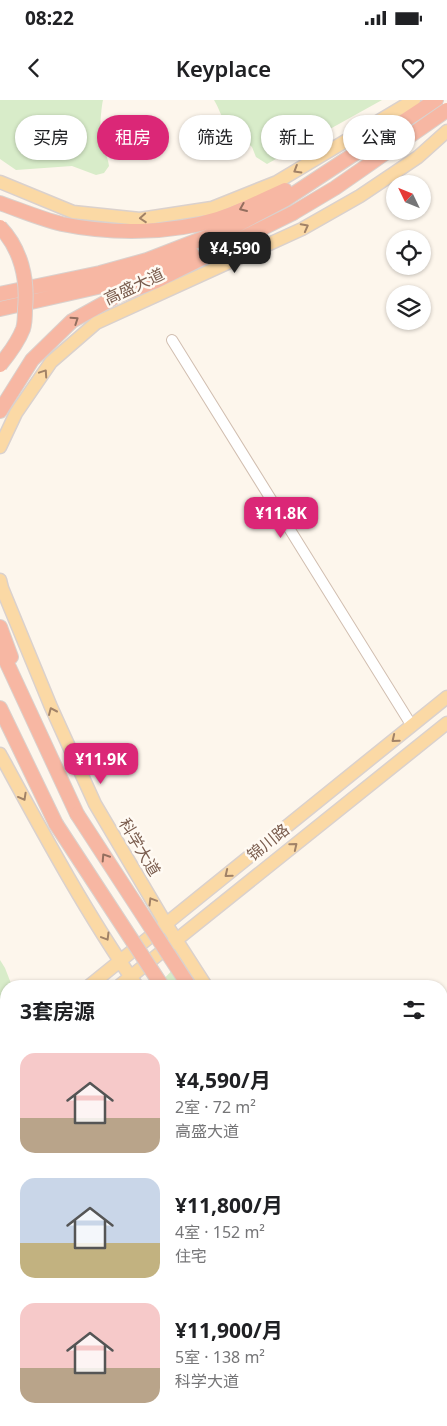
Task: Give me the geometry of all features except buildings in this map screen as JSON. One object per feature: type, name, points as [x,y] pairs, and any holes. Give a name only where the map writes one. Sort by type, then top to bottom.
[{"type":"highway","name":"高盛大道","points":[[0,309],[102,286],[234,226],[286,199],[437,100]]},
{"type":"highway","name":"高盛大道","points":[[0,294],[100,273],[148,266],[293,213],[336,188],[447,110]]},
{"type":"highway","points":[[0,208],[46,226],[91,238],[140,239],[177,233],[218,219],[320,176]]},
{"type":"highway","points":[[0,203],[61,223],[104,230],[175,228],[218,219]]},
{"type":"highway","points":[[0,391],[72,321],[117,296],[156,281],[293,213]]},
{"type":"highway","points":[[0,226],[10,237],[23,268],[27,292],[24,328],[10,353],[0,365]]},
{"type":"highway","points":[[0,411],[32,360]]},
{"type":"highway","points":[[0,626],[32,714]]},
{"type":"highway","name":"科学大道","points":[[0,648],[77,814],[184,980]]},
{"type":"highway","points":[[0,708],[56,824],[158,980]]},
{"type":"main road","points":[[0,182],[73,212],[140,219],[212,208],[277,182],[414,100]]},
{"type":"main road","points":[[437,100],[446,109],[445,134]]},
{"type":"main road","name":"高盛大道","points":[[16,413],[51,362],[96,323],[302,229],[360,196],[418,157],[445,134]]},
{"type":"main road","points":[[0,428],[16,413]]},
{"type":"main road","points":[[0,447],[16,413]]},
{"type":"main road","name":"科学大道","points":[[0,580],[51,707],[95,804],[166,924],[202,980]]},
{"type":"main road","name":"锦川路","points":[[96,980],[447,697]]},
{"type":"main road","name":"锦川路","points":[[136,980],[176,940],[447,723]]},
{"type":"main road","points":[[0,754],[44,834],[133,980]]},
{"type":"street","points":[[172,340],[412,726]]},
{"type":"green space","points":[[0,100],[103,100],[101,115],[97,115],[97,160],[108,160],[109,166],[104,173],[96,175],[72,166],[16,170],[0,159]]},
{"type":"green space","points":[[214,100],[382,100],[355,115],[343,115],[343,122],[333,127],[333,115],[261,115],[261,160],[274,160],[267,164],[256,157],[251,146],[251,115],[222,115]]},
{"type":"green space","points":[[0,960],[10,980],[0,980]]},
{"type":"green space","points":[[182,960],[190,961],[199,980],[163,980]]}]
